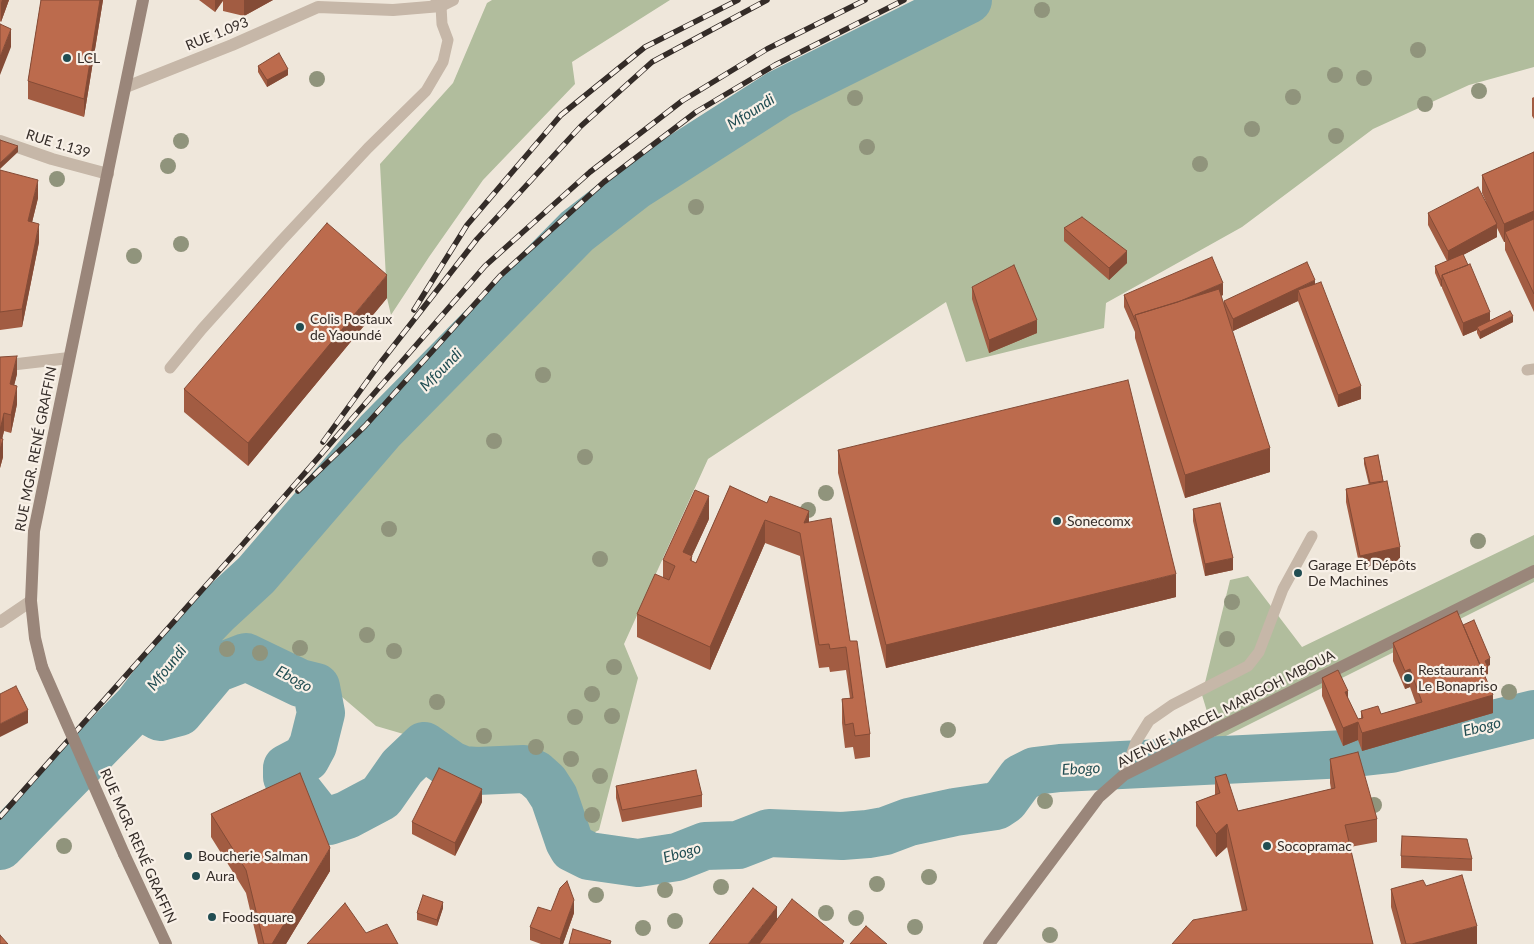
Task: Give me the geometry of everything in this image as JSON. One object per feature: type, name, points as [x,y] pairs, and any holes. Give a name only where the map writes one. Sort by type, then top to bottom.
[{"type":"main road","name":"RUE MGR. RENÉ GRAFFIN","points":[[143,0],[34,532],[31,601],[35,638],[42,667],[124,854],[166,944]]},
{"type":"main road","name":"AVENUE MARCEL MARIGOH MBOUA","points":[[989,944],[1099,797],[1124,775],[1534,571]]},
{"type":"street","name":"RUE 1.093","points":[[126,87],[232,46],[323,4],[393,10],[453,0]]},
{"type":"street","name":"RUE 1.139","points":[[0,141],[52,159],[108,174]]},
{"type":"street","points":[[0,366],[69,358]]},
{"type":"street","points":[[0,622],[31,601]]},
{"type":"lane","points":[[170,368],[202,329],[282,240],[368,148],[426,91],[443,62],[448,40],[442,24],[438,3]]},
{"type":"lane","points":[[1124,775],[1136,742],[1149,721],[1172,705],[1248,666],[1260,652],[1283,589],[1312,536]]},
{"type":"green space","points":[[492,0],[670,0],[572,62],[575,84],[483,180],[391,315],[387,298],[380,164],[453,83],[487,3]]},
{"type":"green space","points":[[968,0],[1534,0],[1534,67],[1469,85],[1373,129],[1242,227],[1106,303],[1104,328],[966,362],[946,302],[708,459],[624,644],[638,678],[599,830],[580,840],[572,816],[545,774],[519,760],[474,766],[457,761],[431,742],[376,726],[335,691],[297,673],[235,673],[138,705],[181,648],[256,575],[380,431],[577,231],[635,186],[779,94]]},
{"type":"green space","points":[[1534,535],[1534,582],[1216,741],[1202,695],[1230,580],[1248,576],[1302,647]]},
{"type":"building","points":[[41,0],[100,0],[84,99],[28,81]]},
{"type":"building","points":[[0,24],[11,29],[0,57]]},
{"type":"building","points":[[279,53],[288,69],[267,80],[258,66]]},
{"type":"building","points":[[0,140],[18,146],[0,163]]},
{"type":"building","points":[[1534,152],[1534,211],[1504,224],[1482,175]]},
{"type":"building","points":[[0,170],[38,180],[28,221],[39,224],[22,309],[0,312]]},
{"type":"building","points":[[1478,187],[1497,224],[1448,251],[1428,213]]},
{"type":"building","points":[[1082,217],[1127,251],[1109,268],[1064,228]]},
{"type":"building","points":[[1534,219],[1534,294],[1505,232]]},
{"type":"building","points":[[327,223],[387,275],[248,443],[184,389]]},
{"type":"building","points":[[1463,254],[1468,265],[1442,275],[1441,280],[1435,266]]},
{"type":"building","points":[[1212,257],[1223,283],[1178,302],[1135,315],[1135,320],[1124,295]]},
{"type":"building","points":[[1307,262],[1315,280],[1233,319],[1224,301]]},
{"type":"building","points":[[1470,264],[1490,312],[1463,323],[1442,275]]},
{"type":"building","points":[[1014,265],[1037,320],[989,340],[972,287]]},
{"type":"building","points":[[1321,282],[1361,386],[1338,395],[1298,290]]},
{"type":"building","points":[[1219,289],[1270,448],[1185,475],[1135,315]]},
{"type":"building","points":[[1510,311],[1513,316],[1480,332],[1477,327]]},
{"type":"building","points":[[17,356],[10,384],[17,386],[11,415],[4,413],[0,430],[0,357]]},
{"type":"building","points":[[1128,380],[1176,574],[886,645],[838,450]]},
{"type":"building","points":[[0,438],[3,439],[0,450]]},
{"type":"building","points":[[1378,455],[1383,481],[1370,483],[1364,458]]},
{"type":"building","points":[[1387,481],[1400,547],[1360,556],[1346,489]]},
{"type":"building","points":[[730,486],[767,503],[770,496],[809,511],[804,523],[831,518],[850,641],[857,641],[870,734],[855,736],[853,723],[845,725],[842,699],[853,698],[846,647],[830,649],[829,644],[819,645],[800,533],[765,520],[710,647],[637,614],[655,574],[669,580],[675,566],[663,560],[695,490],[709,496],[683,552],[692,556],[690,560],[696,563]]},
{"type":"building","points":[[1220,503],[1233,558],[1205,564],[1193,509]]},
{"type":"building","points":[[1457,611],[1493,695],[1362,733],[1358,722],[1343,728],[1322,678],[1338,670],[1348,691],[1345,692],[1358,719],[1363,718],[1361,711],[1378,706],[1381,714],[1422,702],[1410,669],[1405,671],[1393,643]]},
{"type":"building","points":[[1474,620],[1490,658],[1485,661],[1488,667],[1482,670],[1463,625]]},
{"type":"building","points":[[16,686],[28,710],[0,724],[0,694]]},
{"type":"building","points":[[1358,752],[1377,819],[1345,825],[1373,944],[1172,944],[1193,920],[1247,910],[1227,824],[1216,834],[1196,802],[1220,793],[1215,777],[1226,774],[1238,811],[1335,788],[1330,759]]},
{"type":"building","points":[[439,768],[482,789],[455,843],[412,822]]},
{"type":"building","points":[[696,770],[702,795],[622,810],[616,786]]},
{"type":"building","points":[[300,773],[330,848],[272,944],[264,944],[246,870],[211,814]]},
{"type":"building","points":[[1402,836],[1467,839],[1472,859],[1401,856]]},
{"type":"building","points":[[1462,875],[1477,926],[1406,944],[1391,889],[1423,880],[1426,886]]},
{"type":"building","points":[[567,881],[574,900],[560,939],[530,927],[538,907],[551,911],[560,888]]},
{"type":"building","points":[[753,888],[777,907],[748,944],[709,944]]},
{"type":"building","points":[[423,895],[443,902],[437,920],[417,913]]},
{"type":"building","points":[[792,899],[844,941],[842,944],[759,944]]},
{"type":"building","points":[[345,903],[366,933],[387,924],[398,944],[307,944]]},
{"type":"building","points":[[866,926],[887,944],[850,944]]},
{"type":"building","points":[[573,929],[611,941],[610,944],[569,944]]},
{"type":"building","points":[[0,935],[8,944],[0,944]]},
{"type":"waterway","name":"Mfoundi","points":[[0,846],[138,705],[181,648],[256,575],[380,431],[577,231],[635,186],[779,94],[968,0]]},
{"type":"waterway","name":"Ebogo","points":[[138,705],[160,717],[179,712],[215,669],[246,657],[300,683],[316,687],[321,713],[313,745],[306,758],[287,768],[287,777],[320,819],[329,821],[347,815],[381,797],[402,767],[424,746],[451,765],[463,770],[524,769],[535,774],[545,783],[554,797],[573,848],[589,856],[638,863],[677,857],[705,846],[738,845],[769,833],[842,836],[868,834],[885,831],[909,822],[955,812],[996,806],[1005,800],[1021,778],[1035,771],[1060,768],[1346,754],[1391,749],[1534,714]]},
{"type":"railway","points":[[414,310],[467,225],[561,115],[645,47],[738,0]]},
{"type":"railway","points":[[323,442],[381,362],[477,239],[581,126],[652,62],[767,0]]},
{"type":"railway","points":[[0,817],[243,544],[485,266],[590,172],[682,101],[767,49],[865,0]]},
{"type":"railway","points":[[298,491],[365,426],[500,276],[604,182],[696,112],[775,65],[904,0]]},
{"type":"place","name":"LCL","points":[[67,58]]},
{"type":"place","name":"Colis Postaux de Yaoundé","points":[[300,327]]},
{"type":"place","name":"Sonecomx","points":[[1057,521]]},
{"type":"place","name":"Garage Et Dépôts De Machines","points":[[1298,573]]},
{"type":"place","name":"Restaurant Le Bonapriso","points":[[1408,678]]},
{"type":"place","name":"Socopramac","points":[[1267,846]]},
{"type":"place","name":"Boucherie Salman","points":[[188,856]]},
{"type":"place","name":"Aura","points":[[196,876]]},
{"type":"place","name":"Foodsquare","points":[[212,917]]}]
